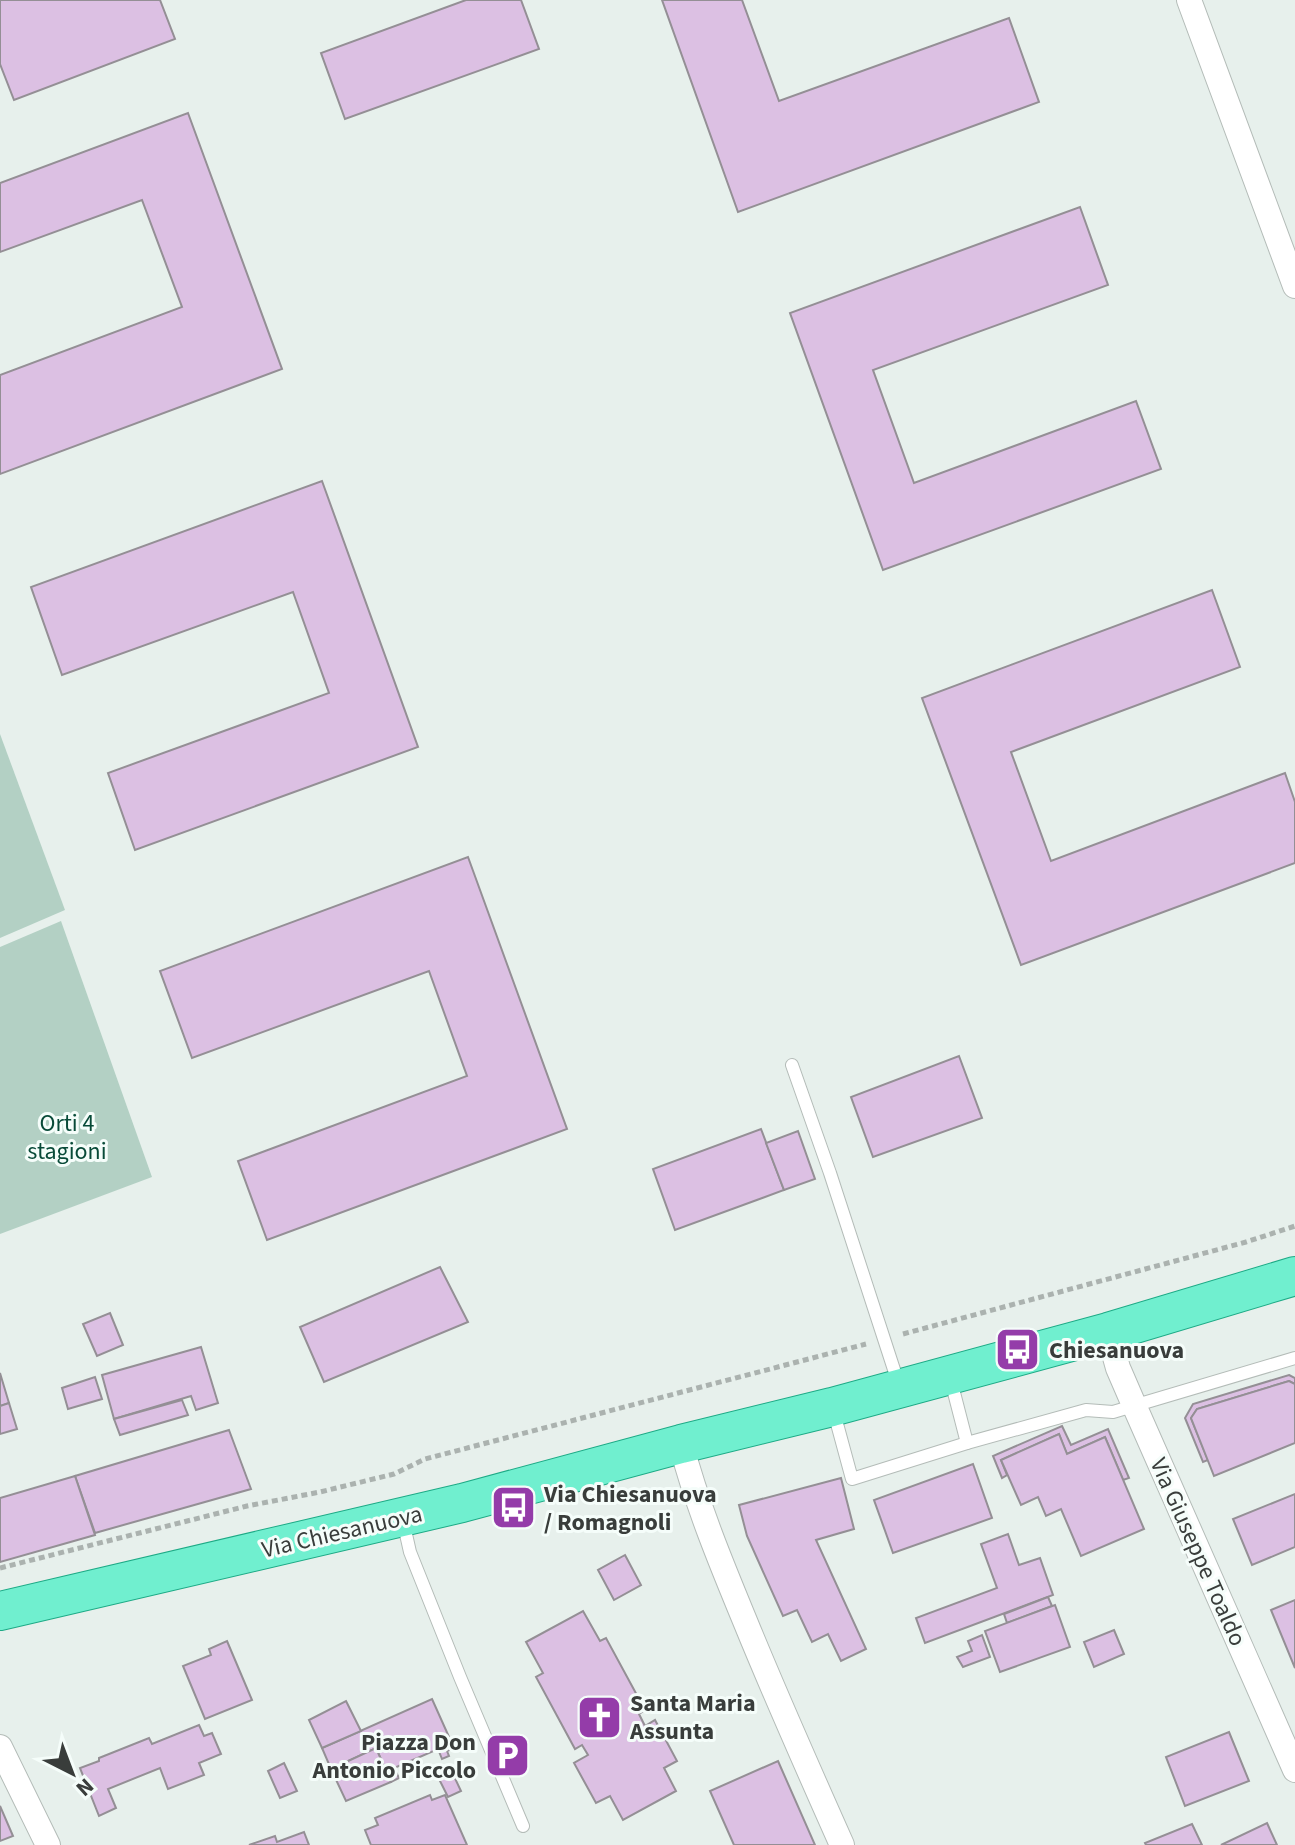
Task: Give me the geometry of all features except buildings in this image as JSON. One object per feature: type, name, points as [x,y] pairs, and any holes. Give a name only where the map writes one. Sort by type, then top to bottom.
[{"type":"main road","name":"Via Chiesanuova","points":[[0,1611],[402,1517],[832,1407],[1108,1332],[1295,1276]]},
{"type":"street","points":[[1189,0],[1295,286]]},
{"type":"street","name":"Via Giuseppe Toaldo","points":[[1108,1332],[1118,1368],[1295,1770]]},
{"type":"street","points":[[681,1444],[692,1488],[718,1557],[842,1845]]},
{"type":"street","points":[[0,1747],[48,1845]]},
{"type":"lane","points":[[792,1065],[900,1389]]},
{"type":"lane","points":[[832,1407],[852,1479],[1086,1410],[1113,1412],[1295,1358]]},
{"type":"lane","points":[[949,1376],[967,1443]]},
{"type":"lane","points":[[402,1517],[410,1552],[523,1826]]},
{"type":"path","points":[[928,1328],[1295,1226]]},
{"type":"path","points":[[0,1568],[247,1506],[394,1474],[425,1459],[828,1354]]},
{"type":"green space","points":[[0,734],[65,910],[0,938]]},
{"type":"green space","name":"Orti 4 stagioni","points":[[61,921],[152,1177],[0,1234],[0,947]]},
{"type":"place","name":"Chiesanuova","points":[[1018,1350]]},
{"type":"place","name":"Via Chiesanuova / Romagnoli","points":[[513,1508]]},
{"type":"place","name":"Santa Maria Assunta","points":[[599,1717]]},
{"type":"place","name":"Piazza Don Antonio Piccolo","points":[[507,1756]]}]
